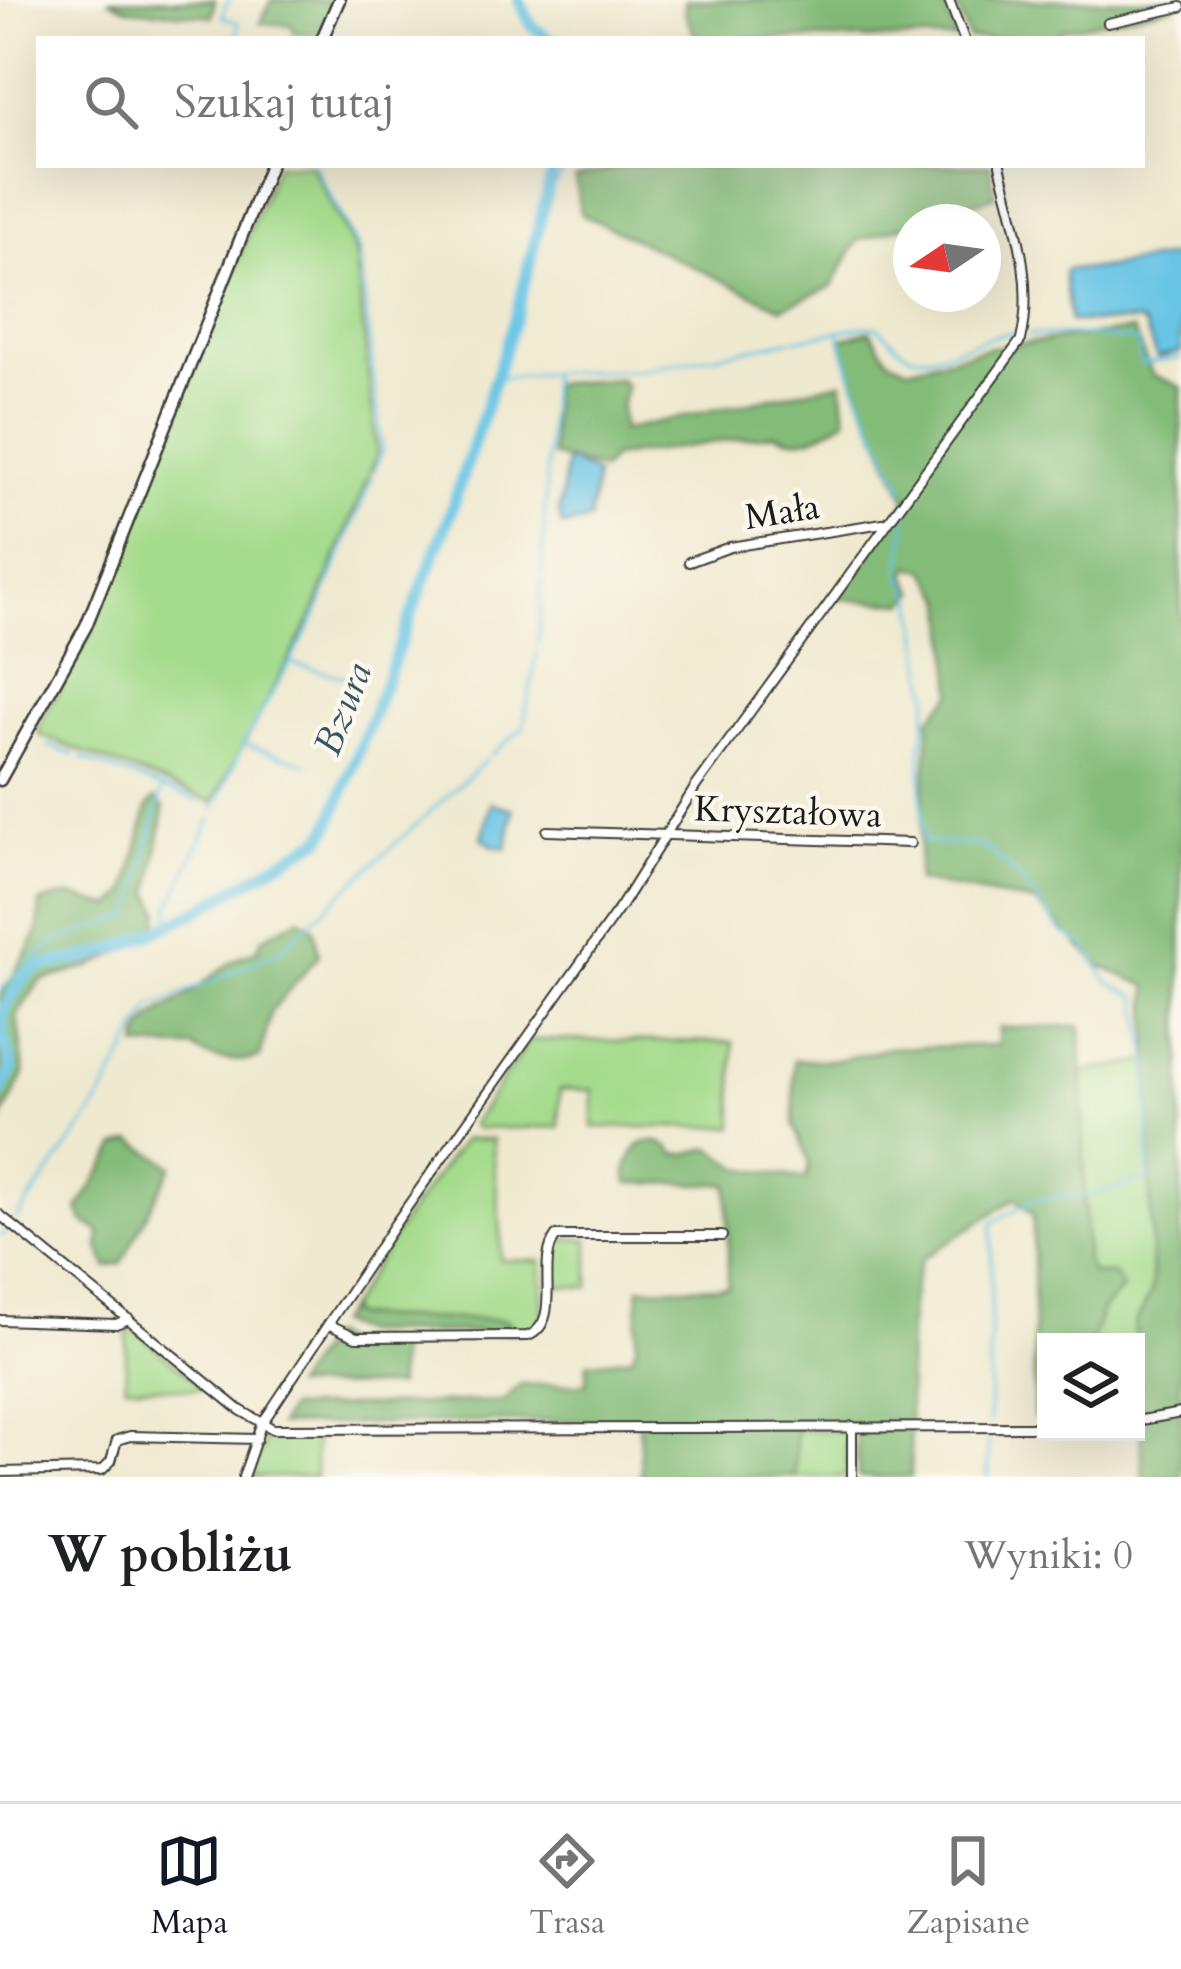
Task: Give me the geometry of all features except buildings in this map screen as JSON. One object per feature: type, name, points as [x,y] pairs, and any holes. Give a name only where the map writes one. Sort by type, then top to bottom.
[{"type":"street","points":[[323,36],[339,0]]},
{"type":"street","points":[[949,0],[963,36]]},
{"type":"street","points":[[1108,23],[1181,7]]},
{"type":"street","points":[[0,781],[86,626],[269,168]]},
{"type":"street","points":[[243,1477],[261,1425],[395,1224],[885,522],[1021,340],[1024,263],[1001,168]]},
{"type":"street","name":"Mała","points":[[689,562],[730,547],[885,522]]},
{"type":"street","name":"Kryształowa","points":[[547,831],[910,843]]},
{"type":"street","points":[[0,1215],[261,1425],[290,1431],[1037,1426]]},
{"type":"street","points":[[330,1325],[356,1337],[528,1336],[536,1334],[545,1320],[547,1258],[556,1236],[722,1236]]},
{"type":"street","points":[[0,1320],[116,1324],[130,1319]]},
{"type":"street","points":[[1145,1419],[1181,1413]]},
{"type":"street","points":[[852,1426],[852,1477]]},
{"type":"street","points":[[0,1472],[102,1470],[111,1461],[117,1440],[130,1436],[257,1439]]},
{"type":"green space","points":[[108,0],[215,0],[212,16],[129,9]]},
{"type":"green space","points":[[272,0],[333,0],[319,35],[294,33],[292,25],[260,23]]},
{"type":"green space","points":[[685,0],[941,0],[957,36],[695,36]]},
{"type":"green space","points":[[954,0],[1172,0],[1174,6],[1060,30],[1061,36],[968,36]]},
{"type":"green space","points":[[275,168],[313,168],[355,250],[377,454],[313,615],[213,802],[39,735],[40,724],[84,645]]},
{"type":"green space","points":[[617,168],[990,168],[995,196],[970,204],[893,204],[893,229],[857,241],[832,286],[782,308],[581,214],[575,178]]},
{"type":"green space","points":[[1133,330],[1152,374],[1181,387],[1181,1477],[1143,1477],[1145,1333],[1135,1333],[1135,1324],[1152,1291],[1148,986],[1100,966],[1036,903],[917,881],[930,718],[953,694],[946,601],[926,570],[909,567],[906,574],[916,592],[905,603],[836,599],[907,501],[855,384],[841,339],[870,331],[889,359],[908,368],[993,347]]},
{"type":"green space","points":[[620,379],[626,387],[622,430],[842,382],[846,419],[812,437],[774,434],[613,457],[602,470],[552,456],[551,384]]},
{"type":"green space","points":[[155,799],[164,808],[151,893],[160,912],[155,935],[90,967],[40,981],[17,1015],[24,1074],[0,1123],[0,998],[38,933],[40,903],[74,896],[114,906],[127,892],[147,808]]},
{"type":"green space","points":[[300,918],[314,928],[319,955],[271,1011],[260,1057],[226,1060],[194,1048],[138,1047],[142,1030],[153,1018],[257,950],[262,938]]},
{"type":"green space","points":[[1081,1026],[1086,1259],[1092,1274],[1114,1274],[1123,1288],[1102,1310],[1095,1333],[1037,1333],[1037,1417],[1033,1215],[1016,1198],[922,1259],[909,1335],[911,1477],[858,1477],[856,1422],[796,1423],[795,1477],[641,1477],[639,1420],[279,1425],[289,1408],[504,1401],[520,1385],[586,1384],[587,1363],[631,1357],[636,1347],[639,1288],[728,1286],[728,1184],[628,1183],[631,1158],[641,1145],[656,1142],[682,1154],[711,1148],[740,1168],[806,1179],[809,1163],[794,1126],[794,1060],[839,1060],[889,1048],[998,1045],[999,1028]]},
{"type":"green space","points":[[530,1040],[733,1042],[734,1127],[593,1127],[593,1090],[560,1089],[559,1127],[476,1129],[472,1124]]},
{"type":"green space","points":[[1148,1061],[1152,1291],[1135,1324],[1136,1333],[1093,1333],[1102,1310],[1086,1259],[1082,1072]]},
{"type":"green space","points":[[464,1139],[493,1139],[500,1260],[541,1261],[543,1315],[539,1324],[516,1332],[507,1320],[356,1317],[348,1313],[413,1206]]},
{"type":"green space","points":[[133,1141],[172,1166],[121,1264],[107,1267],[99,1248],[100,1232],[83,1221],[78,1209],[118,1146]]},
{"type":"green space","points":[[558,1239],[589,1239],[589,1287],[549,1286],[552,1250]]},
{"type":"green space","points":[[349,1306],[348,1313],[356,1317],[507,1320],[516,1332],[361,1333],[336,1323]]},
{"type":"green space","points":[[134,1329],[206,1390],[125,1385],[127,1330]]},
{"type":"green space","points":[[329,1335],[341,1342],[398,1343],[397,1386],[293,1387]]},
{"type":"green space","points":[[795,1430],[846,1431],[847,1477],[795,1477]]},
{"type":"green space","points":[[315,1438],[315,1477],[251,1477],[265,1440]]},
{"type":"water","points":[[1181,255],[1181,352],[1157,358],[1139,322],[1070,322],[1067,269]]},
{"type":"water","points":[[566,462],[596,475],[589,521],[562,526],[559,514]]},
{"type":"water","points":[[491,803],[513,809],[507,848],[482,838]]},
{"type":"waterway","points":[[228,0],[222,17],[238,22],[237,36]]},
{"type":"waterway","name":"Bzura","points":[[519,0],[532,26],[545,36]]},
{"type":"waterway","points":[[316,168],[359,251],[382,452],[374,471]]},
{"type":"waterway","name":"Bzura","points":[[0,1093],[12,1068],[2,1012],[22,980],[38,966],[87,958],[129,944],[192,914],[322,838],[328,830],[449,517],[517,312],[553,168]]},
{"type":"waterway","points":[[551,183],[566,168]]},
{"type":"waterway","points":[[494,379],[640,370],[865,326],[877,327],[902,349],[917,355],[1017,333]]},
{"type":"waterway","points":[[839,332],[854,382],[904,490]]},
{"type":"waterway","points":[[1028,335],[1136,340],[1143,364],[1181,358]]},
{"type":"waterway","points":[[542,573],[551,375]]},
{"type":"waterway","points":[[214,810],[243,744],[315,619],[372,477]]},
{"type":"waterway","points":[[908,501],[901,574],[914,598],[929,697],[921,751],[923,842],[981,845],[1012,869],[1062,932],[1085,946],[1108,982],[1138,997],[1148,1061],[1149,1179],[1093,1194],[1034,1199],[992,1223],[989,1422]]},
{"type":"waterway","points":[[538,645],[542,580]]},
{"type":"waterway","points":[[491,755],[523,728],[537,652]]},
{"type":"waterway","points":[[291,663],[359,681]]},
{"type":"waterway","points":[[243,744],[308,764]]},
{"type":"waterway","points":[[48,745],[74,755]]},
{"type":"waterway","points":[[82,758],[198,801]]},
{"type":"waterway","points":[[17,1218],[96,1108],[150,1008],[278,952],[486,760]]},
{"type":"waterway","points":[[0,992],[29,960],[58,941],[132,916],[162,789]]},
{"type":"waterway","points":[[169,922],[171,904],[211,818]]},
{"type":"waterway","points":[[0,1236],[8,1229]]},
{"type":"waterway","points":[[988,1477],[989,1432]]}]
